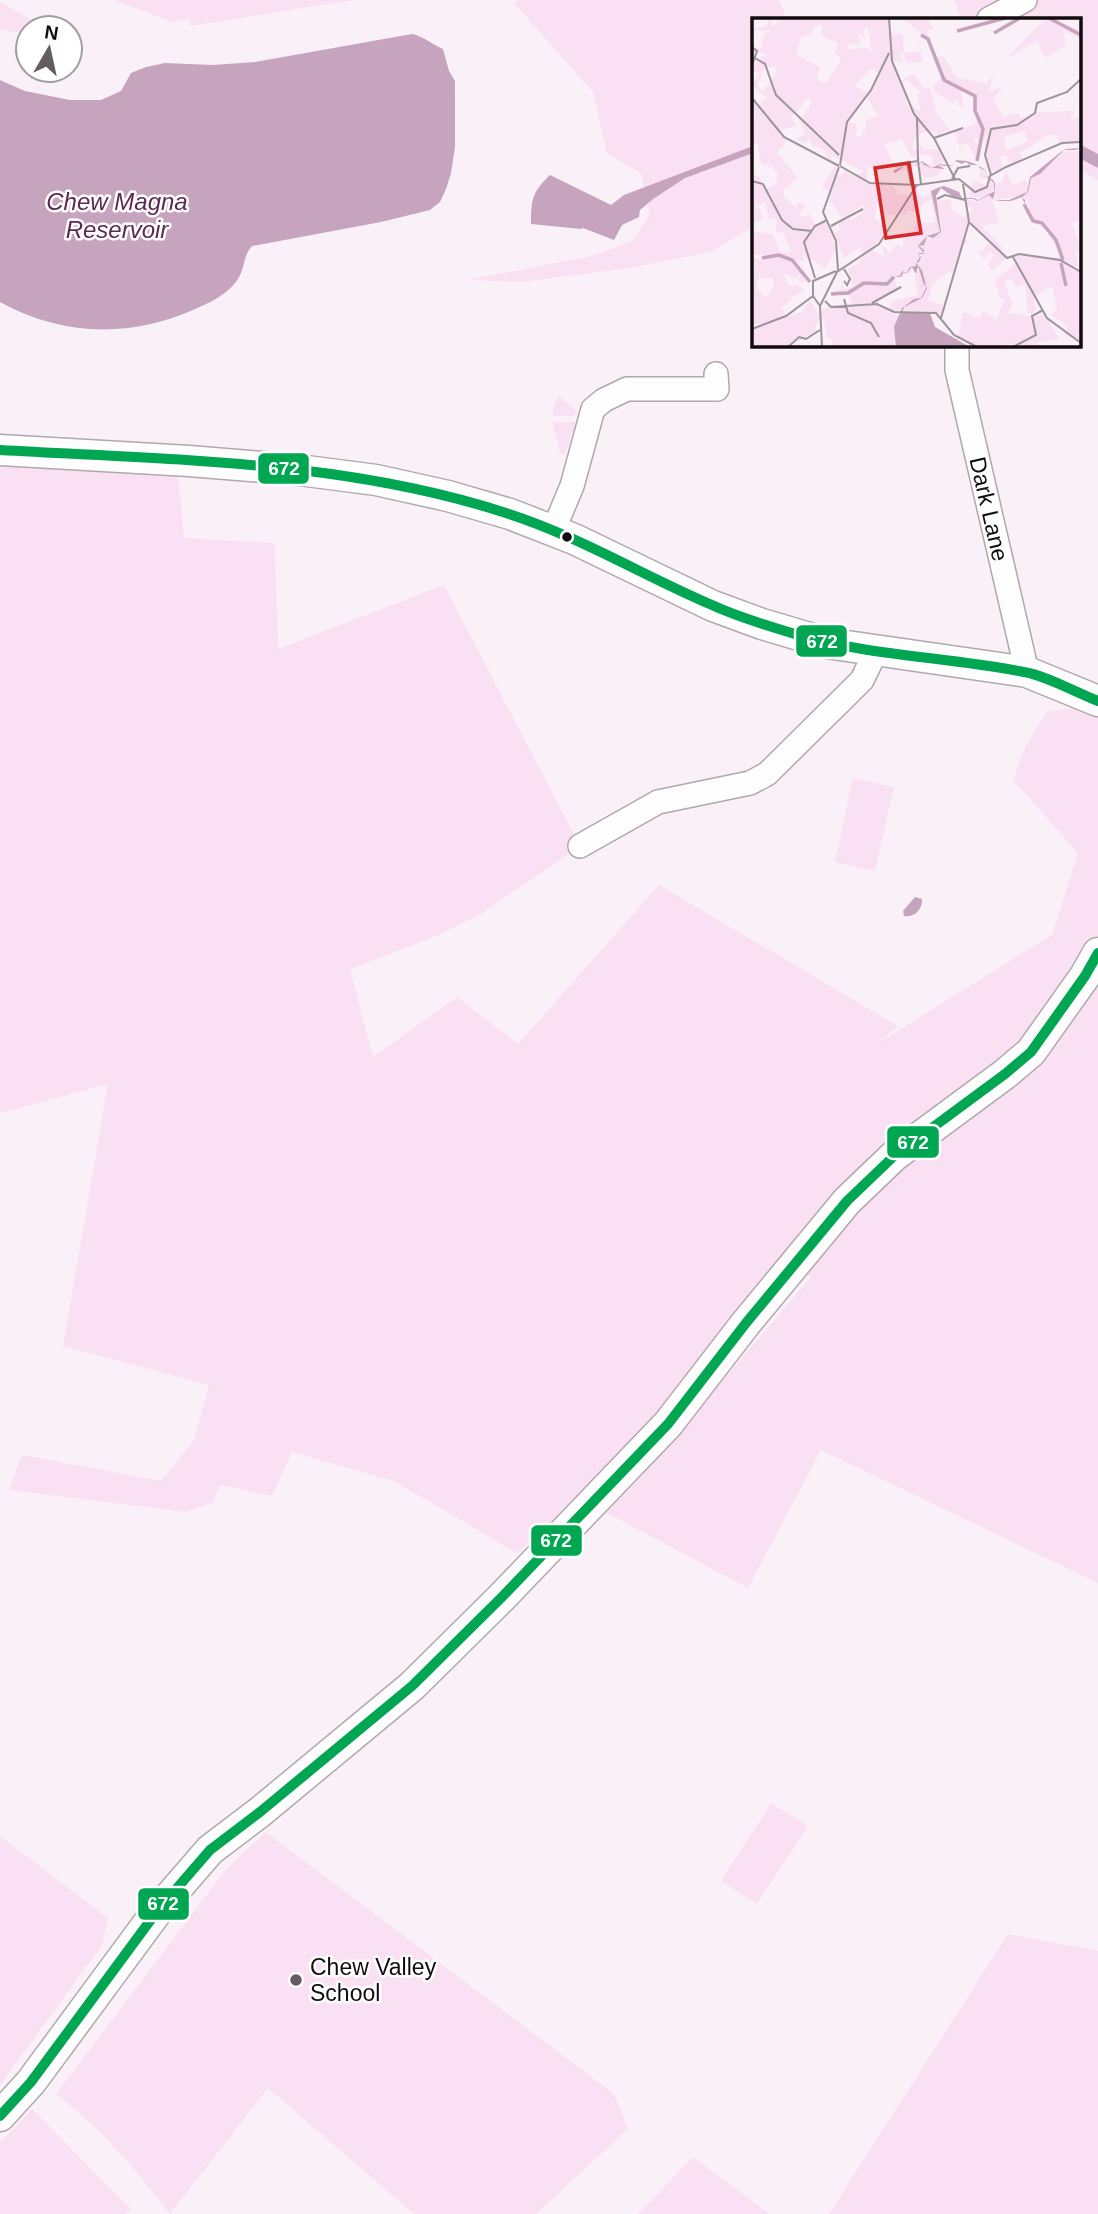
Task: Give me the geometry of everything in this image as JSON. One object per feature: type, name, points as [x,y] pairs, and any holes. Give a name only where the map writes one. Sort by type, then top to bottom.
[{"type":"main road","points":[[0,450],[299,470],[376,480],[448,496],[510,514],[553,531],[629,564],[713,606],[762,624],[827,643],[1027,672],[1098,701]]},
{"type":"main road","points":[[0,2116],[31,2082],[158,1910],[210,1850],[412,1686],[501,1598],[668,1424],[746,1323],[847,1201],[894,1156],[1031,1052],[1085,976],[1098,953]]},
{"type":"street","points":[[991,18],[1025,0]]},
{"type":"street","name":"Dark Lane","points":[[957,346],[957,370],[1027,672]]},
{"type":"street","points":[[553,531],[572,486],[593,409],[604,400],[627,389],[717,389]]},
{"type":"street","points":[[580,846],[658,802],[750,783],[767,774],[862,680],[876,651]]},
{"type":"shaded area","points":[[114,0],[354,0],[190,26],[189,19],[172,22]]},
{"type":"shaded area","points":[[517,0],[779,0],[787,18],[752,18],[752,228],[710,252],[629,268],[521,282],[467,280],[587,257],[631,242],[650,215],[641,173],[607,154],[593,92],[514,3]]},
{"type":"shaded area","points":[[954,0],[1098,0],[1098,180],[1080,171],[1080,18],[961,18]]},
{"type":"shaded area","points":[[0,2],[21,14],[14,14],[14,32],[0,29]]},
{"type":"shaded area","points":[[559,396],[577,412],[574,416],[553,416],[553,408]]},
{"type":"shaded area","points":[[552,422],[576,422],[565,453],[561,455]]},
{"type":"shaded area","points":[[0,464],[178,474],[184,538],[275,543],[278,649],[444,585],[580,846],[481,914],[434,937],[350,969],[373,1057],[457,997],[518,1044],[659,885],[898,1026],[878,1043],[1052,935],[1078,853],[1013,780],[1025,747],[1047,712],[1098,704],[1098,1583],[821,1450],[748,1588],[592,1505],[630,1489],[811,1277],[783,1257],[633,1447],[517,1553],[394,1481],[292,1452],[272,1496],[220,1485],[212,1503],[186,1512],[9,1490],[22,1455],[161,1481],[194,1440],[209,1385],[63,1346],[108,1084],[0,1113]]},
{"type":"shaded area","points":[[853,778],[894,787],[875,871],[835,862]]},
{"type":"shaded area","points":[[771,1803],[808,1826],[757,1904],[721,1881]]},
{"type":"shaded area","name":"Chew Valley School","points":[[266,1832],[614,2094],[628,2129],[536,2214],[414,2214],[268,2088],[170,2214],[117,2150],[56,2094],[227,1868]]},
{"type":"shaded area","points":[[0,1836],[108,1918],[102,1945],[0,2085]]},
{"type":"shaded area","points":[[1008,1934],[1098,1951],[1098,2214],[829,2214]]},
{"type":"shaded area","points":[[32,2109],[131,2209],[126,2214],[0,2214],[0,2143]]},
{"type":"shaded area","points":[[693,2157],[770,2214],[638,2214]]},
{"type":"water","name":"Chew Magna Reservoir","points":[[412,34],[443,49],[449,71],[455,81],[455,147],[451,173],[440,202],[430,210],[252,246],[241,274],[222,295],[193,310],[144,325],[120,329],[71,327],[47,322],[0,302],[0,80],[25,91],[70,100],[101,100],[121,91],[131,73],[146,67],[165,63],[213,65],[255,62]]},
{"type":"water","points":[[1080,145],[1098,154],[1098,168],[1080,159]]},
{"type":"water","points":[[752,146],[752,153],[685,178],[653,199],[640,210],[639,217],[622,225],[614,240],[583,228],[531,224],[534,197],[539,186],[550,175],[611,205],[624,195]]},
{"type":"water","points":[[915,897],[922,899],[919,909],[911,916],[904,916],[903,911]]},
{"type":"transit line","name":"672","points":[[0,450],[257,465],[385,483],[447,496],[535,523],[712,605],[765,625],[854,648],[1033,674],[1098,701]]},
{"type":"transit line","name":"672","points":[[0,2116],[31,2082],[158,1910],[210,1850],[412,1686],[501,1598],[668,1424],[746,1323],[847,1201],[894,1156],[1031,1052],[1085,976],[1098,953]]},
{"type":"place","name":"Chew Valley School","points":[[296,1980]]}]
